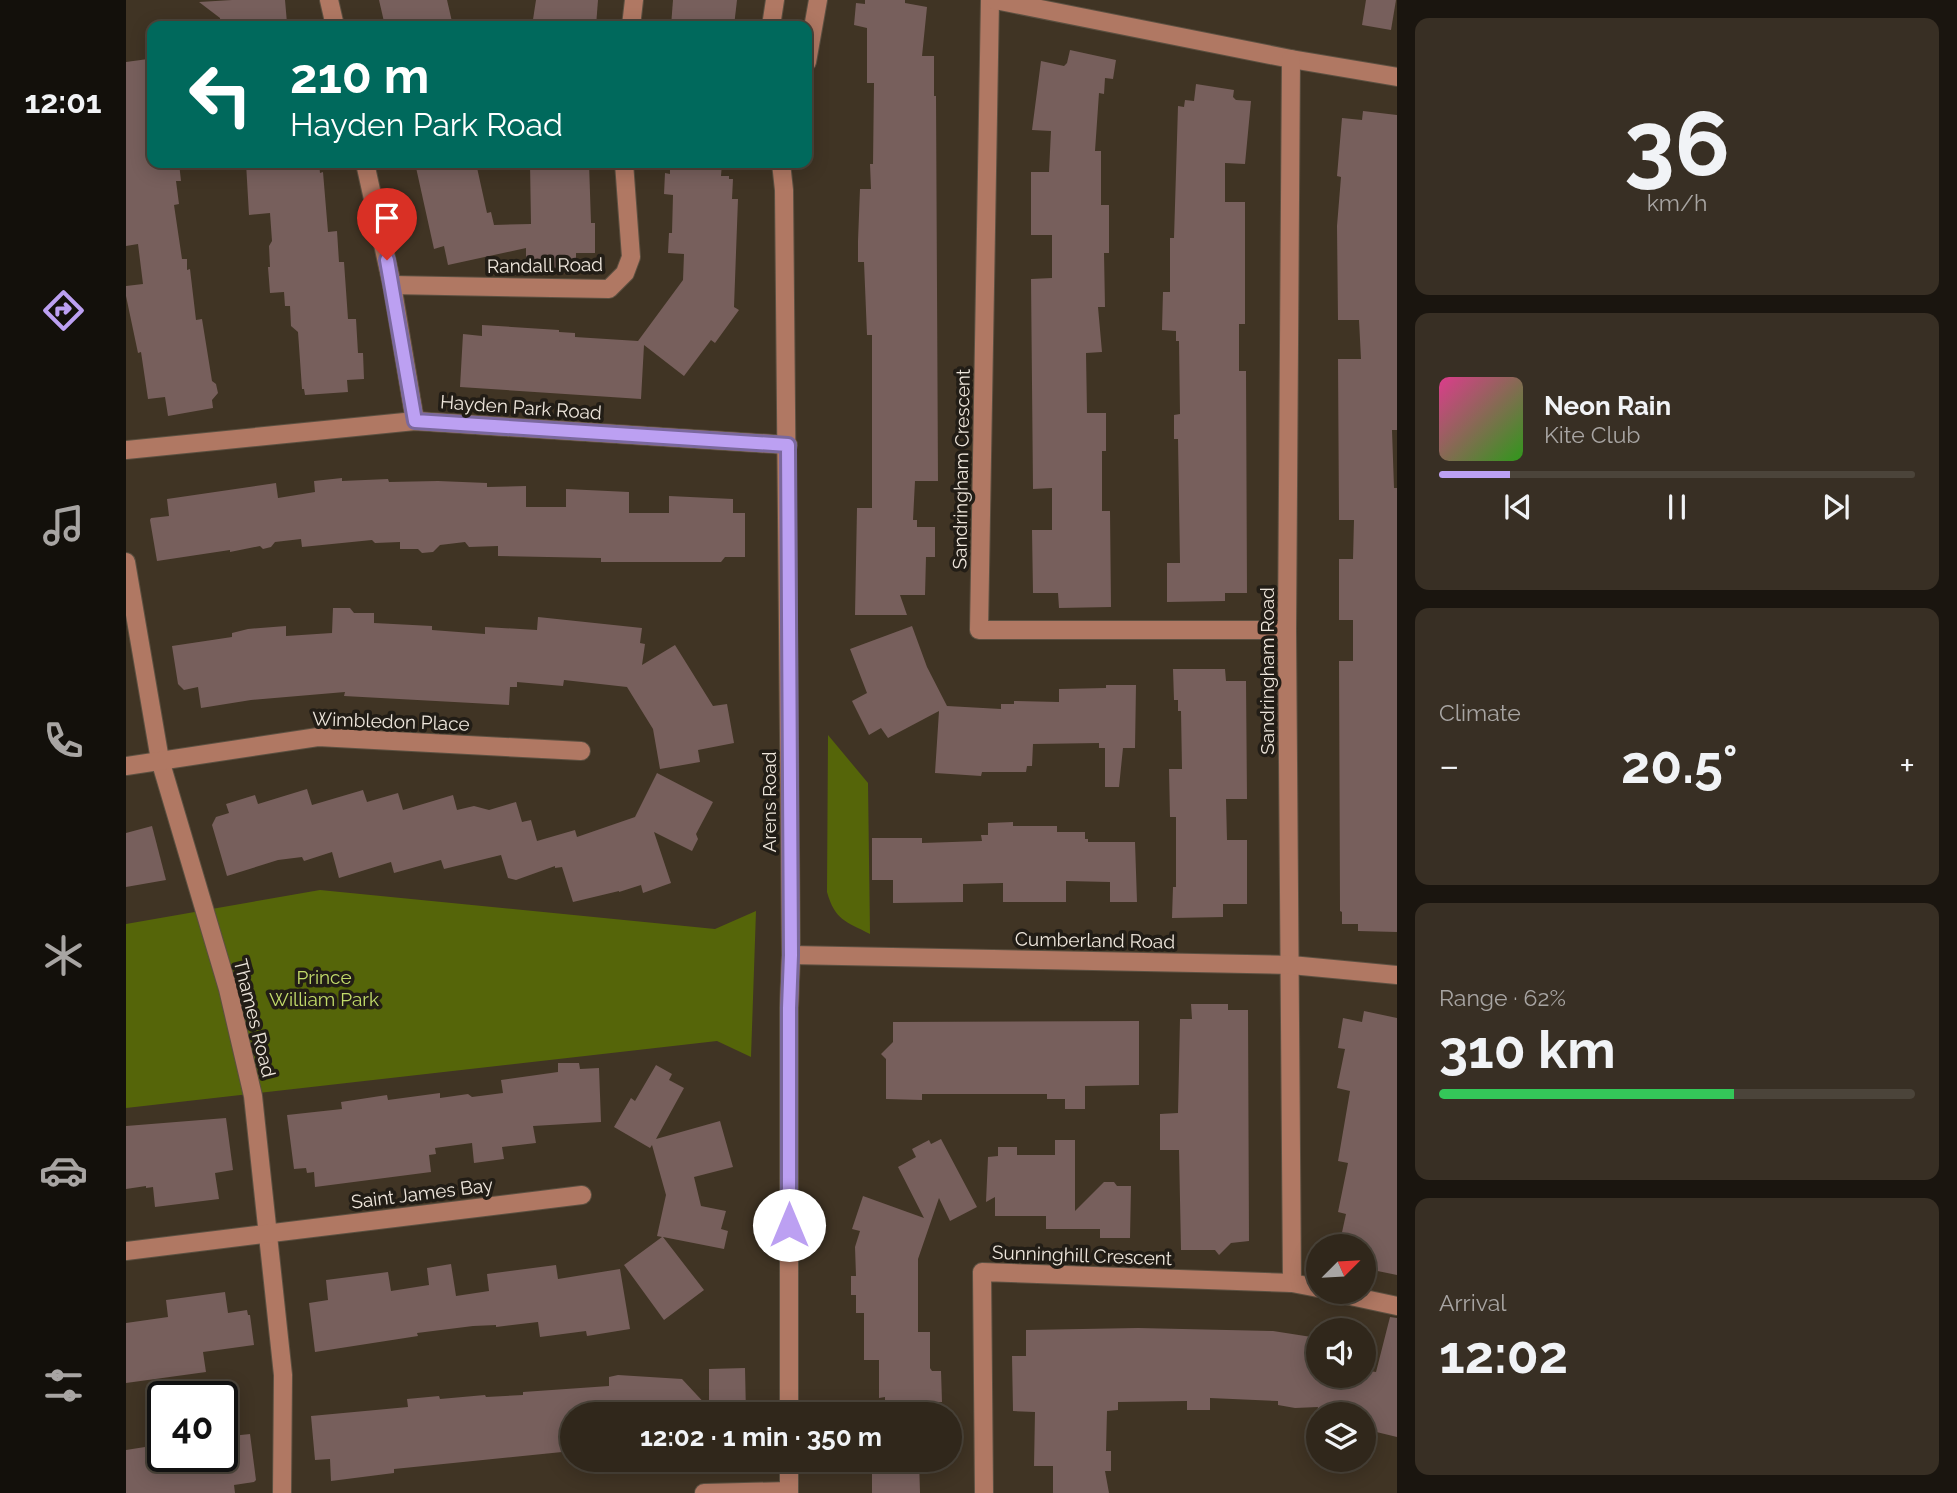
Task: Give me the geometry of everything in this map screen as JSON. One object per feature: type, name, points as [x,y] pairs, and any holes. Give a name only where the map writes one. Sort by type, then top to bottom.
[{"type":"street","points":[[330,0],[334,21]]},
{"type":"street","points":[[632,21],[634,0]]},
{"type":"street","points":[[772,21],[775,0]]},
{"type":"street","points":[[812,34],[818,0]]},
{"type":"street","name":"Sandringham Crescent","points":[[1287,629],[979,630],[993,0],[1292,60],[1397,77]]},
{"type":"street","name":"Sandringham Road","points":[[1292,60],[1287,629],[1292,965],[1292,1283]]},
{"type":"street","points":[[366,168],[392,285],[415,421]]},
{"type":"street","name":"Randall Road","points":[[392,285],[609,289],[625,273],[631,257],[624,168]]},
{"type":"street","name":"Arens Road","points":[[782,168],[788,445],[791,955],[789,1402]]},
{"type":"street","name":"Arens Road","points":[[784,190],[788,168]]},
{"type":"street","name":"Hayden Park Road","points":[[126,450],[415,421],[788,445]]},
{"type":"street","name":"Thames Road","points":[[126,562],[160,760],[228,989],[253,1096],[283,1375],[282,1493]]},
{"type":"street","name":"Wimbledon Place","points":[[126,766],[318,737],[581,751]]},
{"type":"street","name":"Cumberland Road","points":[[791,955],[1292,965],[1397,975]]},
{"type":"street","name":"Saint James Bay","points":[[126,1251],[582,1195]]},
{"type":"street","name":"Sunninghill Crescent","points":[[984,1493],[982,1272],[1306,1286]]},
{"type":"street","points":[[1376,1301],[1397,1306]]},
{"type":"street","points":[[704,1493],[789,1492],[789,1472]]},
{"type":"green space","points":[[828,735],[868,783],[870,934],[838,914],[827,892]]},
{"type":"green space","name":"Prince William Park","points":[[320,890],[715,929],[756,911],[751,1057],[717,1041],[126,1108],[126,924]]},
{"type":"building","points":[[285,0],[287,21],[220,21],[199,2]]},
{"type":"building","points":[[379,0],[447,0],[452,21],[384,21]]},
{"type":"building","points":[[536,0],[598,0],[596,21],[533,21]]},
{"type":"building","points":[[673,0],[737,0],[735,21],[671,21]]},
{"type":"building","points":[[865,0],[905,0],[905,3],[927,7],[922,56],[934,56],[938,481],[915,481],[913,520],[917,520],[917,527],[935,527],[935,557],[926,557],[925,595],[900,595],[907,615],[855,615],[857,508],[872,508],[872,335],[867,335],[864,262],[858,262],[858,241],[860,189],[871,189],[874,83],[867,83],[867,28],[854,25],[856,3],[865,4]]},
{"type":"building","points":[[1366,0],[1396,0],[1391,30],[1362,25]]},
{"type":"building","points":[[1070,50],[1116,60],[1113,79],[1105,78],[1104,94],[1099,93],[1095,151],[1101,151],[1101,205],[1109,205],[1109,253],[1104,253],[1105,307],[1098,307],[1102,352],[1086,353],[1087,413],[1106,413],[1106,451],[1102,451],[1102,511],[1110,511],[1111,607],[1059,608],[1058,593],[1033,593],[1032,530],[1052,530],[1052,488],[1033,489],[1031,279],[1052,278],[1052,235],[1031,235],[1031,172],[1049,172],[1051,131],[1032,130],[1041,61],[1064,66]]},
{"type":"building","points":[[147,59],[147,168],[180,168],[181,181],[176,181],[179,204],[174,205],[182,259],[187,259],[187,270],[190,269],[196,320],[202,319],[212,381],[216,384],[218,393],[212,400],[213,408],[168,416],[165,397],[148,399],[141,352],[138,353],[126,296],[126,286],[143,284],[138,244],[126,246],[126,62]]},
{"type":"building","points":[[1196,84],[1234,90],[1233,97],[1236,100],[1251,101],[1245,164],[1225,163],[1225,202],[1245,202],[1245,324],[1239,324],[1239,371],[1246,371],[1247,593],[1225,593],[1225,601],[1167,602],[1167,563],[1180,563],[1178,439],[1174,439],[1174,415],[1180,414],[1179,341],[1176,341],[1176,331],[1162,330],[1163,292],[1170,292],[1170,238],[1174,238],[1178,106],[1184,107],[1185,100],[1194,101]]},
{"type":"building","points":[[1363,111],[1397,115],[1397,430],[1392,430],[1394,488],[1397,488],[1397,932],[1358,931],[1358,924],[1342,924],[1340,911],[1339,661],[1353,661],[1353,620],[1339,620],[1339,559],[1353,559],[1354,520],[1339,520],[1338,359],[1361,359],[1359,320],[1338,320],[1337,226],[1341,177],[1337,176],[1342,118],[1362,120]]},
{"type":"building","points":[[246,168],[320,168],[320,173],[323,172],[328,232],[337,231],[339,262],[344,262],[348,319],[356,319],[358,353],[363,353],[364,379],[347,380],[348,392],[305,395],[302,389],[298,332],[291,326],[290,306],[285,306],[284,292],[270,293],[270,213],[249,215]]},
{"type":"building","points":[[416,168],[477,168],[487,213],[491,212],[494,225],[531,224],[530,168],[589,168],[595,253],[576,253],[576,273],[533,274],[533,271],[526,271],[526,248],[448,265],[444,246],[434,249]]},
{"type":"building","points":[[670,168],[722,168],[721,176],[733,179],[732,199],[738,199],[734,307],[739,310],[715,343],[711,340],[684,376],[644,345],[641,399],[460,387],[463,334],[482,336],[482,325],[559,330],[575,333],[575,337],[638,341],[683,280],[684,254],[668,253],[669,233],[672,233],[673,195],[664,194],[665,173],[670,174]]},
{"type":"building","points":[[342,478],[342,481],[388,479],[389,482],[487,483],[487,487],[526,486],[526,507],[566,507],[566,489],[629,492],[629,513],[669,513],[669,496],[733,499],[733,513],[745,513],[745,557],[725,557],[721,562],[601,562],[601,558],[498,556],[498,546],[469,547],[465,542],[440,545],[433,552],[422,553],[418,549],[400,549],[400,542],[375,543],[372,540],[302,547],[301,539],[275,542],[271,547],[263,549],[260,546],[157,561],[150,520],[169,516],[167,499],[276,483],[278,498],[315,492],[314,481]]},
{"type":"building","points":[[333,608],[350,608],[354,613],[374,613],[374,623],[432,626],[432,630],[485,634],[485,627],[537,630],[538,617],[642,628],[640,643],[645,644],[642,665],[675,645],[713,706],[727,704],[734,743],[698,750],[700,762],[660,769],[653,729],[627,687],[564,680],[563,686],[517,682],[517,687],[510,687],[509,705],[344,696],[345,692],[251,700],[201,708],[198,687],[184,690],[178,684],[172,646],[232,637],[232,633],[248,629],[286,626],[286,636],[332,633]]},
{"type":"building","points":[[912,626],[927,667],[947,706],[1001,709],[1001,704],[1014,704],[1014,701],[1059,702],[1059,689],[1136,685],[1135,748],[1123,748],[1119,787],[1105,787],[1105,748],[1099,748],[1099,743],[1033,744],[1032,766],[1027,766],[1026,772],[982,772],[981,776],[935,773],[939,711],[888,738],[881,728],[869,735],[852,701],[867,693],[850,649]]},
{"type":"building","points":[[1173,669],[1225,669],[1226,681],[1246,681],[1247,799],[1226,799],[1227,840],[1247,840],[1247,904],[1223,904],[1223,917],[1172,918],[1173,887],[1176,887],[1176,817],[1170,817],[1169,769],[1182,769],[1181,711],[1178,711],[1178,700],[1174,700]]},
{"type":"building","points":[[657,773],[713,802],[696,834],[698,839],[692,851],[654,832],[671,883],[643,893],[641,885],[573,902],[562,867],[555,866],[516,880],[508,878],[501,855],[444,869],[441,860],[394,873],[391,862],[339,878],[332,852],[304,861],[302,857],[278,860],[227,876],[212,825],[216,817],[229,813],[226,804],[255,795],[258,804],[307,789],[312,805],[363,790],[367,802],[398,793],[403,810],[453,795],[457,810],[474,806],[489,810],[516,802],[522,822],[531,820],[537,841],[575,830],[577,837],[635,817]]},
{"type":"building","points":[[1013,822],[1013,826],[1057,826],[1057,832],[1085,832],[1088,842],[1135,842],[1137,902],[1110,902],[1110,882],[1066,881],[1066,902],[1003,902],[1003,883],[963,884],[963,902],[893,903],[893,880],[872,880],[872,838],[922,838],[922,843],[982,841],[981,835],[988,835],[988,823]]},
{"type":"building","points":[[152,826],[166,880],[126,887],[126,833]]},
{"type":"building","points":[[1191,1004],[1228,1004],[1228,1010],[1248,1010],[1249,1241],[1231,1243],[1219,1255],[1215,1250],[1181,1250],[1179,1150],[1160,1150],[1160,1114],[1178,1113],[1180,1019],[1192,1019]]},
{"type":"building","points":[[1364,1011],[1397,1018],[1397,1275],[1376,1271],[1376,1234],[1342,1234],[1346,1214],[1338,1212],[1348,1163],[1338,1161],[1350,1091],[1337,1088],[1345,1049],[1338,1048],[1343,1018],[1362,1022]]},
{"type":"building","points":[[1139,1021],[1139,1085],[1085,1086],[1085,1109],[1065,1109],[1065,1099],[1047,1099],[1047,1094],[922,1094],[922,1100],[886,1099],[886,1059],[881,1054],[893,1042],[893,1022]]},
{"type":"building","points":[[558,1063],[579,1063],[580,1069],[599,1068],[601,1122],[533,1126],[536,1143],[502,1147],[504,1159],[474,1163],[472,1143],[435,1148],[436,1154],[429,1155],[431,1172],[315,1187],[314,1172],[307,1173],[306,1168],[294,1169],[287,1115],[342,1109],[341,1102],[387,1095],[388,1100],[440,1093],[440,1098],[503,1093],[501,1080],[558,1072]]},
{"type":"building","points":[[656,1065],[672,1074],[669,1080],[684,1088],[656,1139],[720,1121],[733,1167],[694,1177],[701,1206],[726,1211],[721,1229],[728,1231],[724,1249],[663,1237],[704,1290],[664,1320],[624,1265],[662,1237],[657,1236],[666,1195],[652,1145],[650,1148],[614,1127],[631,1098],[635,1101]]},
{"type":"building","points":[[226,1118],[233,1170],[215,1173],[219,1199],[155,1207],[153,1187],[126,1189],[126,1126]]},
{"type":"building","points":[[941,1139],[977,1207],[950,1221],[939,1198],[918,1259],[918,1332],[930,1332],[930,1368],[932,1371],[941,1371],[942,1402],[885,1402],[885,1397],[879,1398],[879,1360],[864,1360],[864,1313],[856,1313],[856,1295],[851,1295],[851,1276],[856,1276],[855,1247],[860,1231],[852,1229],[863,1196],[924,1218],[898,1167],[916,1157],[912,1149],[929,1140],[931,1144]]},
{"type":"building","points":[[1055,1140],[1075,1140],[1075,1211],[1104,1182],[1131,1186],[1130,1238],[1100,1238],[1100,1229],[1046,1229],[1046,1216],[995,1216],[995,1197],[986,1202],[988,1157],[998,1156],[998,1147],[1017,1147],[1017,1155],[1055,1155]]},
{"type":"building","points":[[451,1264],[456,1296],[489,1291],[487,1274],[556,1265],[558,1279],[620,1269],[630,1329],[587,1336],[586,1331],[540,1337],[538,1322],[496,1327],[473,1326],[417,1333],[418,1336],[315,1352],[309,1303],[328,1300],[326,1280],[388,1272],[391,1291],[429,1285],[427,1268]]},
{"type":"building","points":[[225,1292],[228,1313],[247,1310],[250,1315],[254,1345],[203,1352],[206,1372],[126,1383],[126,1323],[168,1317],[166,1300]]},
{"type":"building","points":[[1390,1317],[1397,1318],[1397,1437],[1376,1432],[1376,1402],[1306,1402],[1306,1408],[1295,1408],[1278,1405],[1278,1401],[1210,1398],[1210,1410],[1187,1410],[1187,1401],[1118,1402],[1118,1410],[1107,1411],[1106,1451],[1111,1451],[1111,1471],[1105,1471],[1109,1493],[1053,1493],[1053,1466],[1034,1466],[1035,1412],[1013,1411],[1012,1356],[1026,1356],[1026,1330],[1138,1328],[1273,1331],[1306,1336],[1306,1388],[1376,1388],[1376,1372]]},
{"type":"building","points":[[745,1368],[746,1402],[709,1402],[709,1369]]},
{"type":"building","points":[[618,1375],[682,1379],[703,1402],[560,1402],[560,1452],[394,1469],[394,1473],[331,1481],[330,1459],[315,1460],[311,1416],[408,1407],[407,1399],[523,1395],[523,1392],[609,1386],[609,1377]]},
{"type":"building","points":[[250,1434],[256,1480],[234,1485],[235,1493],[126,1493],[126,1450],[145,1447],[147,1472],[238,1472],[238,1435]]},
{"type":"building","points":[[872,1472],[919,1472],[920,1493],[872,1493]]},
{"type":"route","points":[[387,260],[415,421],[788,445],[791,955],[789,1225]]}]
